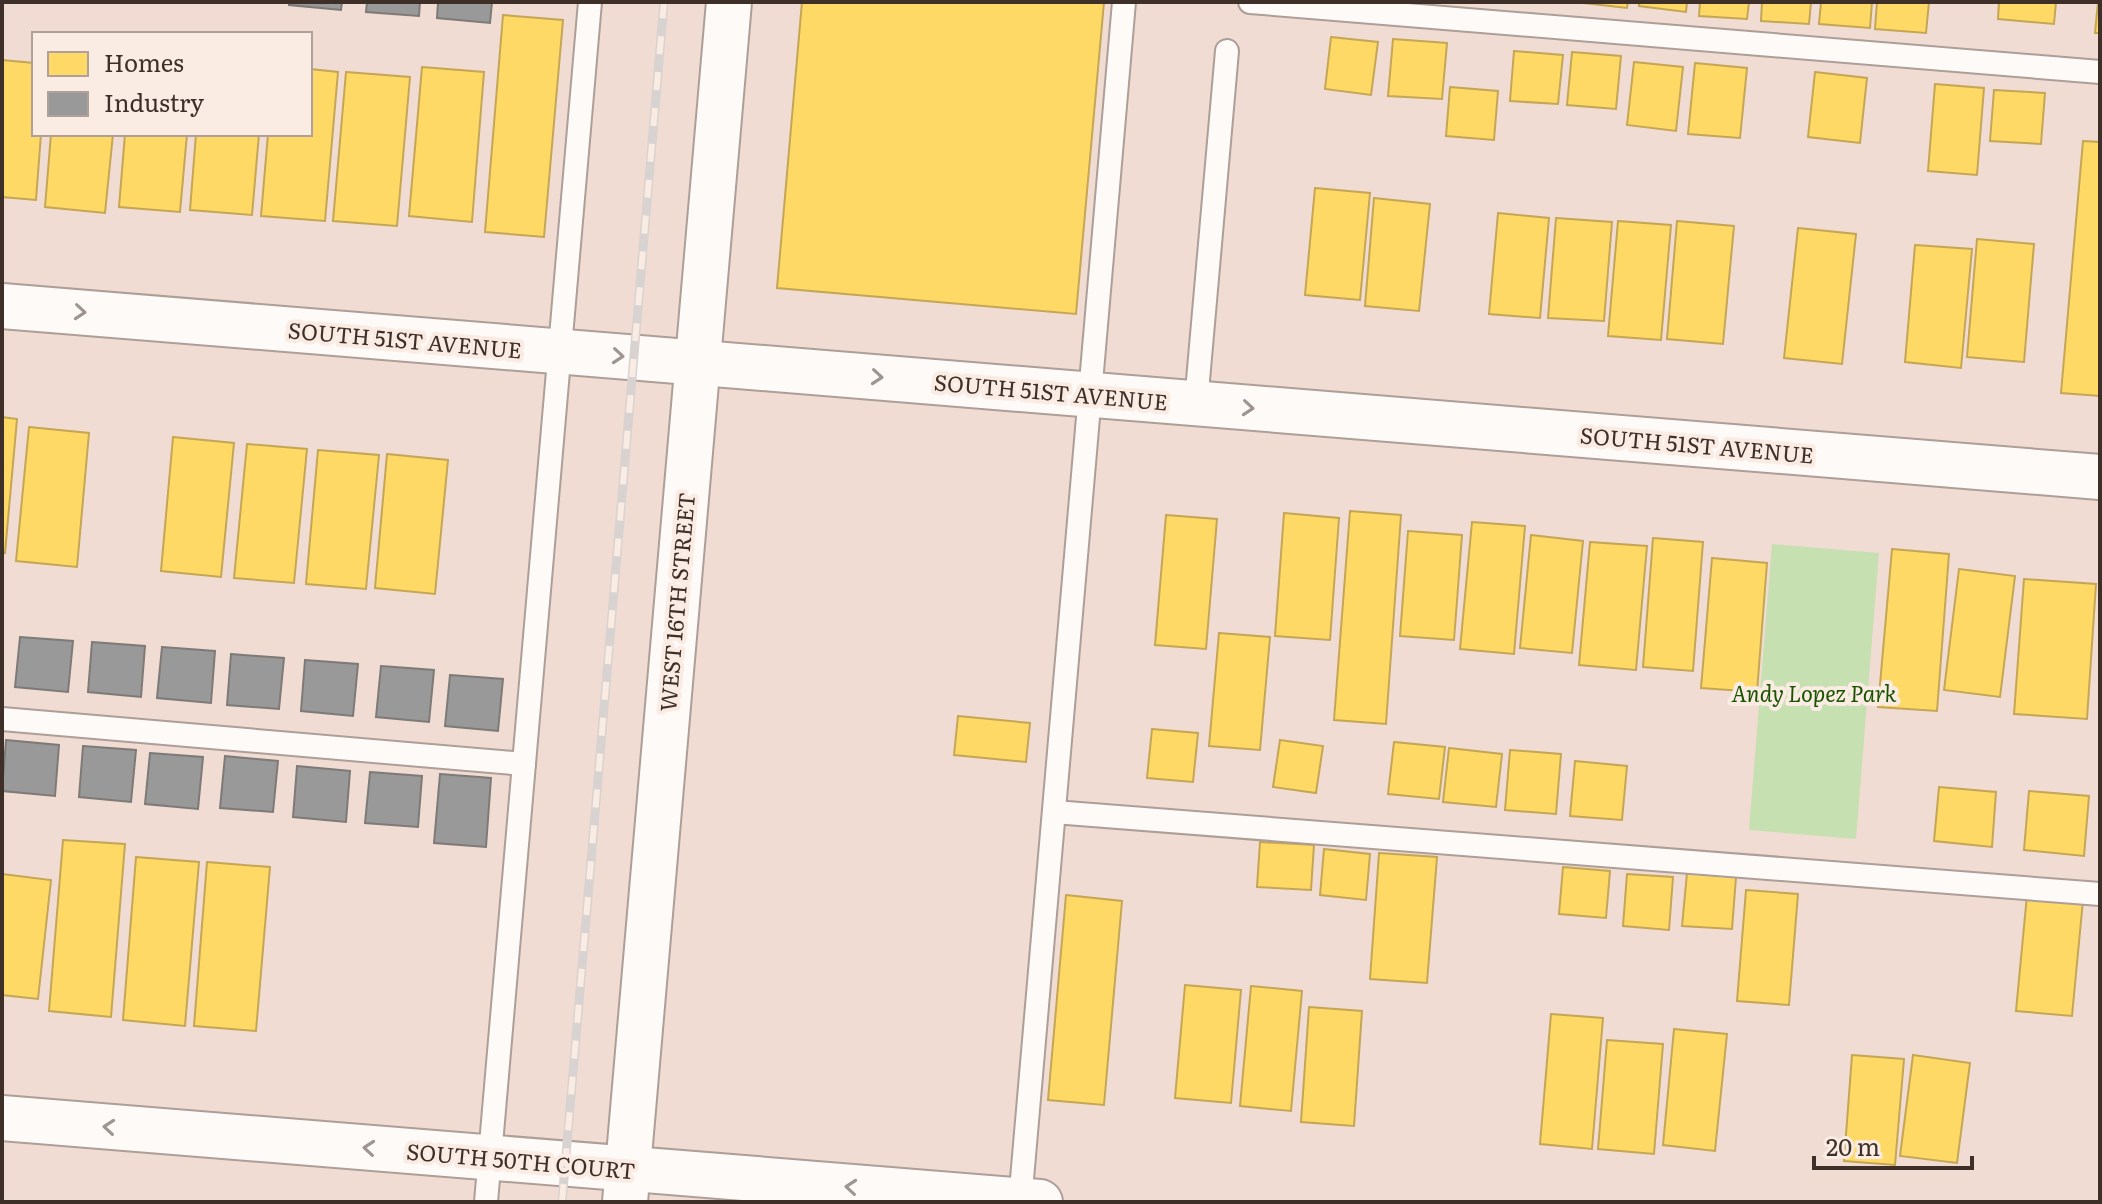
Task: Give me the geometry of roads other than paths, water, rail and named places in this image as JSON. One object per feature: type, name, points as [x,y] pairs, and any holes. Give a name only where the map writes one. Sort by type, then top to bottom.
[{"type":"street","name":"WEST 16TH STREET","points":[[626,1185],[729,2]]},
{"type":"street","name":"SOUTH 51ST AVENUE","points":[[2,306],[2100,477]]},
{"type":"street","name":"SOUTH 50TH COURT","points":[[2,1118],[490,1157],[626,1185],[1009,1201]]},
{"type":"lane","points":[[486,1202],[590,2]]},
{"type":"lane","points":[[1009,1201],[1054,812],[1124,2]]},
{"type":"lane","points":[[1250,2],[2100,72]]},
{"type":"lane","points":[[1196,403],[1227,51]]},
{"type":"lane","points":[[2,719],[524,764]]},
{"type":"lane","points":[[1054,812],[2100,894]]},
{"type":"railway","points":[[562,1202],[664,2]]},
{"type":"park label","name":"Andy Lopez Park","points":[[1814,692]]}]
